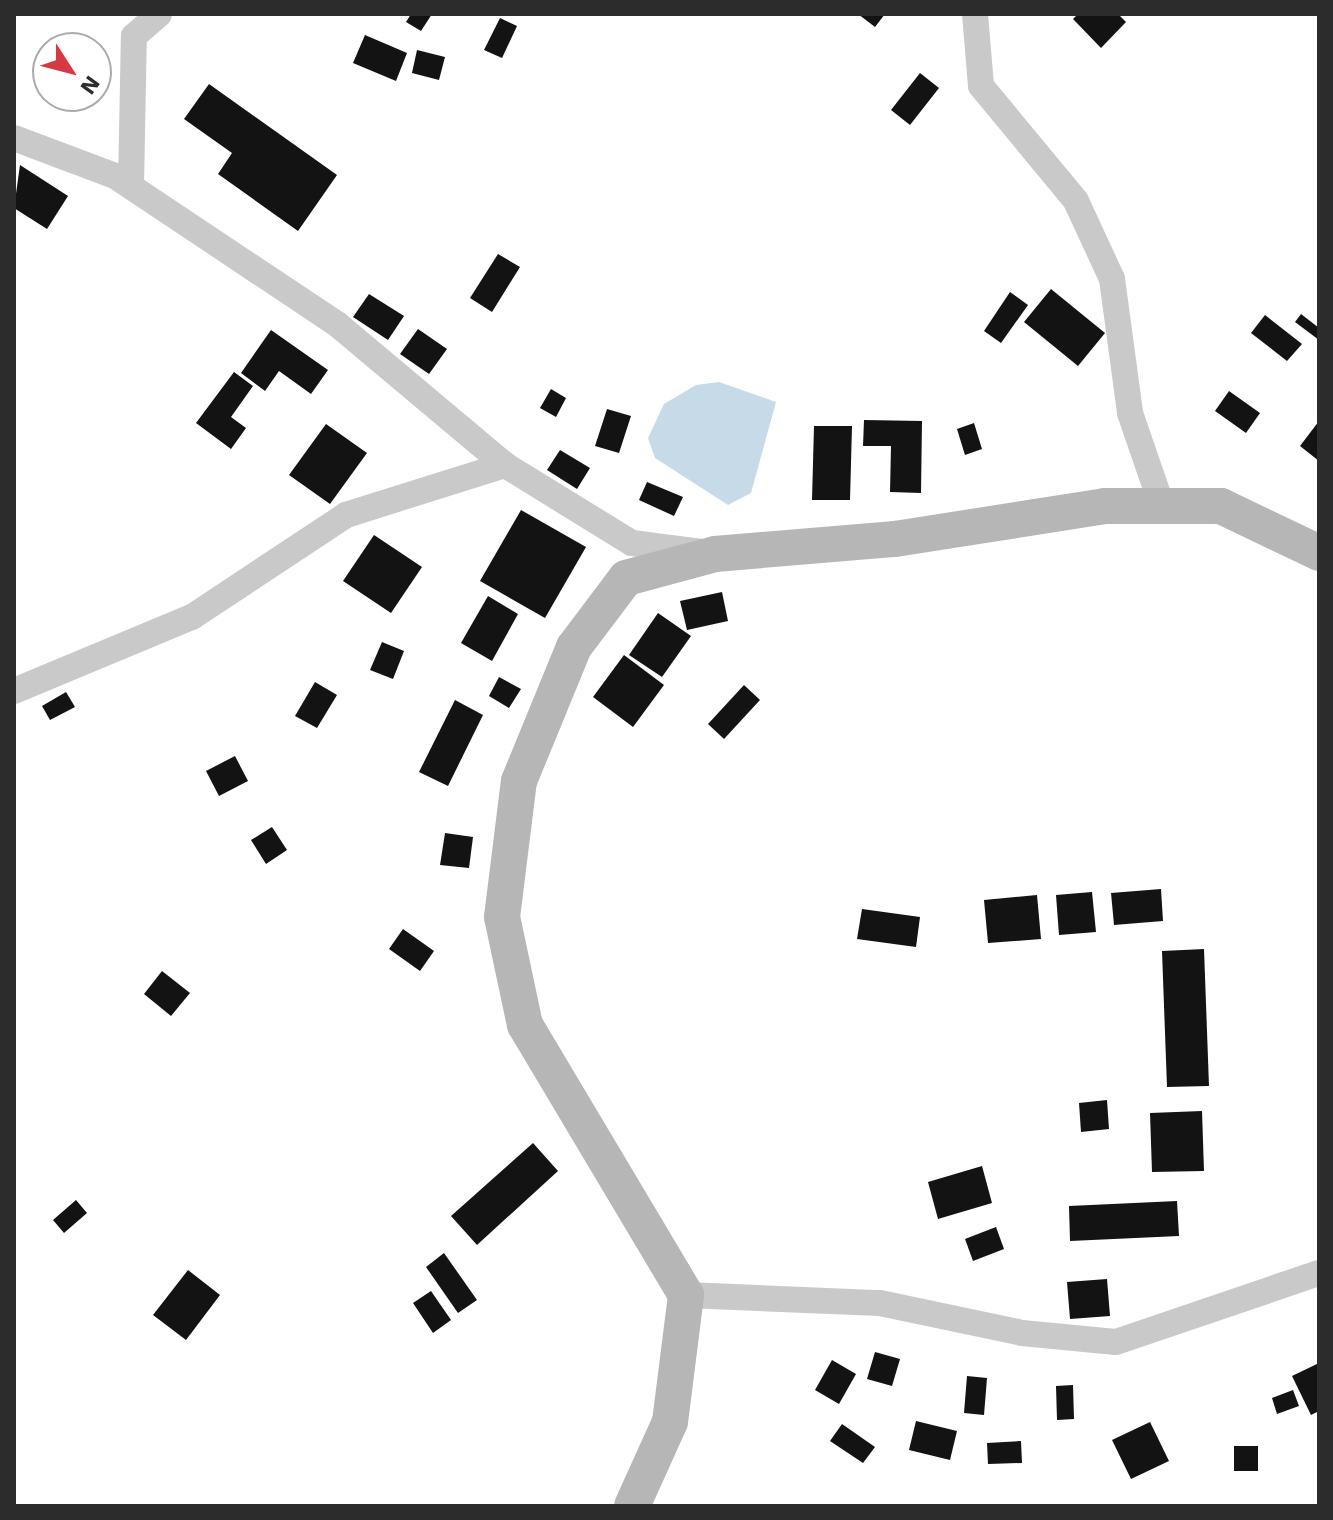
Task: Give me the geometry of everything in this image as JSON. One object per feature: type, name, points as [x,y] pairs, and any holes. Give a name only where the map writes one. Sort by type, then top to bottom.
[{"type":"main road","points":[[632,1506],[670,1422],[686,1295],[525,1025],[502,917],[519,781],[574,647],[626,578],[715,554],[895,539],[1105,506],[1221,506],[1319,553]]},
{"type":"street","points":[[131,186],[134,36],[159,14]]},
{"type":"street","points":[[975,14],[981,86],[1076,201],[1112,279],[1130,413],[1162,506]]},
{"type":"street","points":[[14,138],[131,186],[337,324],[505,465],[632,543],[715,554]]},
{"type":"street","points":[[14,691],[192,617],[346,515],[505,465]]},
{"type":"street","points":[[686,1295],[880,1303],[1022,1333],[1116,1342],[1319,1273]]},
{"type":"water","points":[[719,382],[776,402],[751,493],[728,505],[655,458],[648,438],[664,404],[696,385]]},
{"type":"building","points":[[411,14],[432,14],[421,31],[406,22]]},
{"type":"building","points":[[858,14],[885,14],[875,27]]},
{"type":"building","points":[[1078,14],[1118,14],[1126,22],[1101,48],[1073,19]]},
{"type":"building","points":[[500,18],[517,26],[502,58],[484,50]]},
{"type":"building","points":[[365,35],[407,53],[396,81],[353,63]]},
{"type":"building","points":[[417,50],[445,57],[439,80],[412,73]]},
{"type":"building","points":[[920,73],[939,88],[910,125],[891,110]]},
{"type":"building","points":[[209,84],[337,175],[298,231],[218,174],[232,153],[184,119]]},
{"type":"building","points":[[20,165],[68,196],[47,229],[14,208]]},
{"type":"building","points":[[498,254],[520,267],[492,312],[470,298]]},
{"type":"building","points":[[1051,289],[1105,333],[1078,366],[1024,322]]},
{"type":"building","points":[[1010,292],[1028,305],[1001,343],[984,331]]},
{"type":"building","points":[[369,294],[404,316],[388,340],[353,317]]},
{"type":"building","points":[[1301,314],[1319,328],[1319,340],[1295,322]]},
{"type":"building","points":[[1265,315],[1302,344],[1287,361],[1251,333]]},
{"type":"building","points":[[418,329],[447,349],[429,374],[400,354]]},
{"type":"building","points":[[271,330],[328,370],[311,394],[279,371],[265,391],[241,373]]},
{"type":"building","points":[[234,372],[253,386],[231,417],[246,428],[231,449],[196,423]]},
{"type":"building","points":[[551,389],[566,398],[556,417],[540,408]]},
{"type":"building","points":[[1229,391],[1260,413],[1246,433],[1215,411]]},
{"type":"building","points":[[607,409],[631,416],[619,453],[595,446]]},
{"type":"building","points":[[864,420],[922,421],[921,493],[890,492],[891,446],[863,446]]},
{"type":"building","points":[[1319,421],[1319,461],[1300,446]]},
{"type":"building","points":[[974,423],[982,449],[965,455],[957,429]]},
{"type":"building","points":[[326,424],[367,453],[330,504],[289,475]]},
{"type":"building","points":[[814,426],[852,426],[850,500],[812,500]]},
{"type":"building","points":[[560,450],[590,468],[577,489],[547,470]]},
{"type":"building","points":[[647,482],[683,497],[674,516],[639,500]]},
{"type":"building","points":[[521,510],[586,547],[545,618],[480,581]]},
{"type":"building","points":[[374,535],[422,567],[391,613],[343,581]]},
{"type":"building","points":[[722,592],[728,621],[687,630],[680,601]]},
{"type":"building","points":[[488,596],[518,614],[492,661],[461,643]]},
{"type":"building","points":[[658,613],[691,636],[662,677],[629,655]]},
{"type":"building","points":[[382,642],[404,651],[393,679],[370,670]]},
{"type":"building","points":[[624,655],[664,685],[633,727],[593,697]]},
{"type":"building","points":[[499,677],[521,689],[509,708],[489,696]]},
{"type":"building","points":[[315,682],[337,695],[317,728],[295,716]]},
{"type":"building","points":[[744,685],[760,700],[724,739],[708,724]]},
{"type":"building","points":[[66,692],[75,707],[50,720],[42,706]]},
{"type":"building","points":[[455,700],[483,715],[448,786],[419,772]]},
{"type":"building","points":[[235,756],[248,781],[219,796],[206,771]]},
{"type":"building","points":[[272,827],[287,850],[266,864],[251,840]]},
{"type":"building","points":[[445,833],[473,837],[469,868],[440,865]]},
{"type":"building","points":[[1161,889],[1163,921],[1114,925],[1111,893]]},
{"type":"building","points":[[1092,892],[1096,932],[1059,935],[1056,895]]},
{"type":"building","points":[[1037,895],[1041,939],[988,943],[984,900]]},
{"type":"building","points":[[862,909],[920,917],[916,947],[857,939]]},
{"type":"building","points":[[403,929],[434,951],[420,971],[389,949]]},
{"type":"building","points":[[1204,949],[1209,1086],[1167,1087],[1162,951]]},
{"type":"building","points":[[162,971],[190,993],[171,1016],[144,994]]},
{"type":"building","points":[[1107,1100],[1109,1129],[1081,1132],[1079,1103]]},
{"type":"building","points":[[1202,1111],[1204,1171],[1152,1172],[1150,1113]]},
{"type":"building","points":[[533,1143],[558,1171],[477,1245],[451,1216]]},
{"type":"building","points":[[982,1166],[992,1203],[938,1219],[928,1182]]},
{"type":"building","points":[[76,1200],[87,1213],[64,1233],[53,1220]]},
{"type":"building","points":[[1177,1201],[1179,1236],[1070,1241],[1069,1206]]},
{"type":"building","points":[[996,1227],[1004,1249],[973,1261],[965,1239]]},
{"type":"building","points":[[444,1253],[477,1300],[458,1313],[426,1267]]},
{"type":"building","points":[[188,1270],[220,1295],[186,1340],[153,1315]]},
{"type":"building","points":[[1107,1279],[1110,1316],[1070,1319],[1067,1282]]},
{"type":"building","points":[[431,1291],[451,1320],[433,1333],[413,1303]]},
{"type":"building","points":[[875,1352],[900,1359],[892,1386],[867,1379]]},
{"type":"building","points":[[832,1360],[856,1374],[839,1404],[815,1390]]},
{"type":"building","points":[[1319,1363],[1319,1411],[1311,1415],[1292,1376]]},
{"type":"building","points":[[967,1376],[987,1378],[984,1415],[964,1413]]},
{"type":"building","points":[[1073,1385],[1074,1419],[1057,1420],[1056,1386]]},
{"type":"building","points":[[1293,1390],[1299,1406],[1277,1414],[1272,1398]]},
{"type":"building","points":[[916,1421],[957,1431],[950,1460],[909,1450]]},
{"type":"building","points":[[1150,1422],[1169,1461],[1131,1479],[1112,1440]]},
{"type":"building","points":[[842,1424],[875,1447],[863,1463],[830,1441]]},
{"type":"building","points":[[1021,1441],[1022,1463],[988,1464],[987,1443]]},
{"type":"building","points":[[1234,1446],[1258,1446],[1258,1471],[1234,1471]]}]
